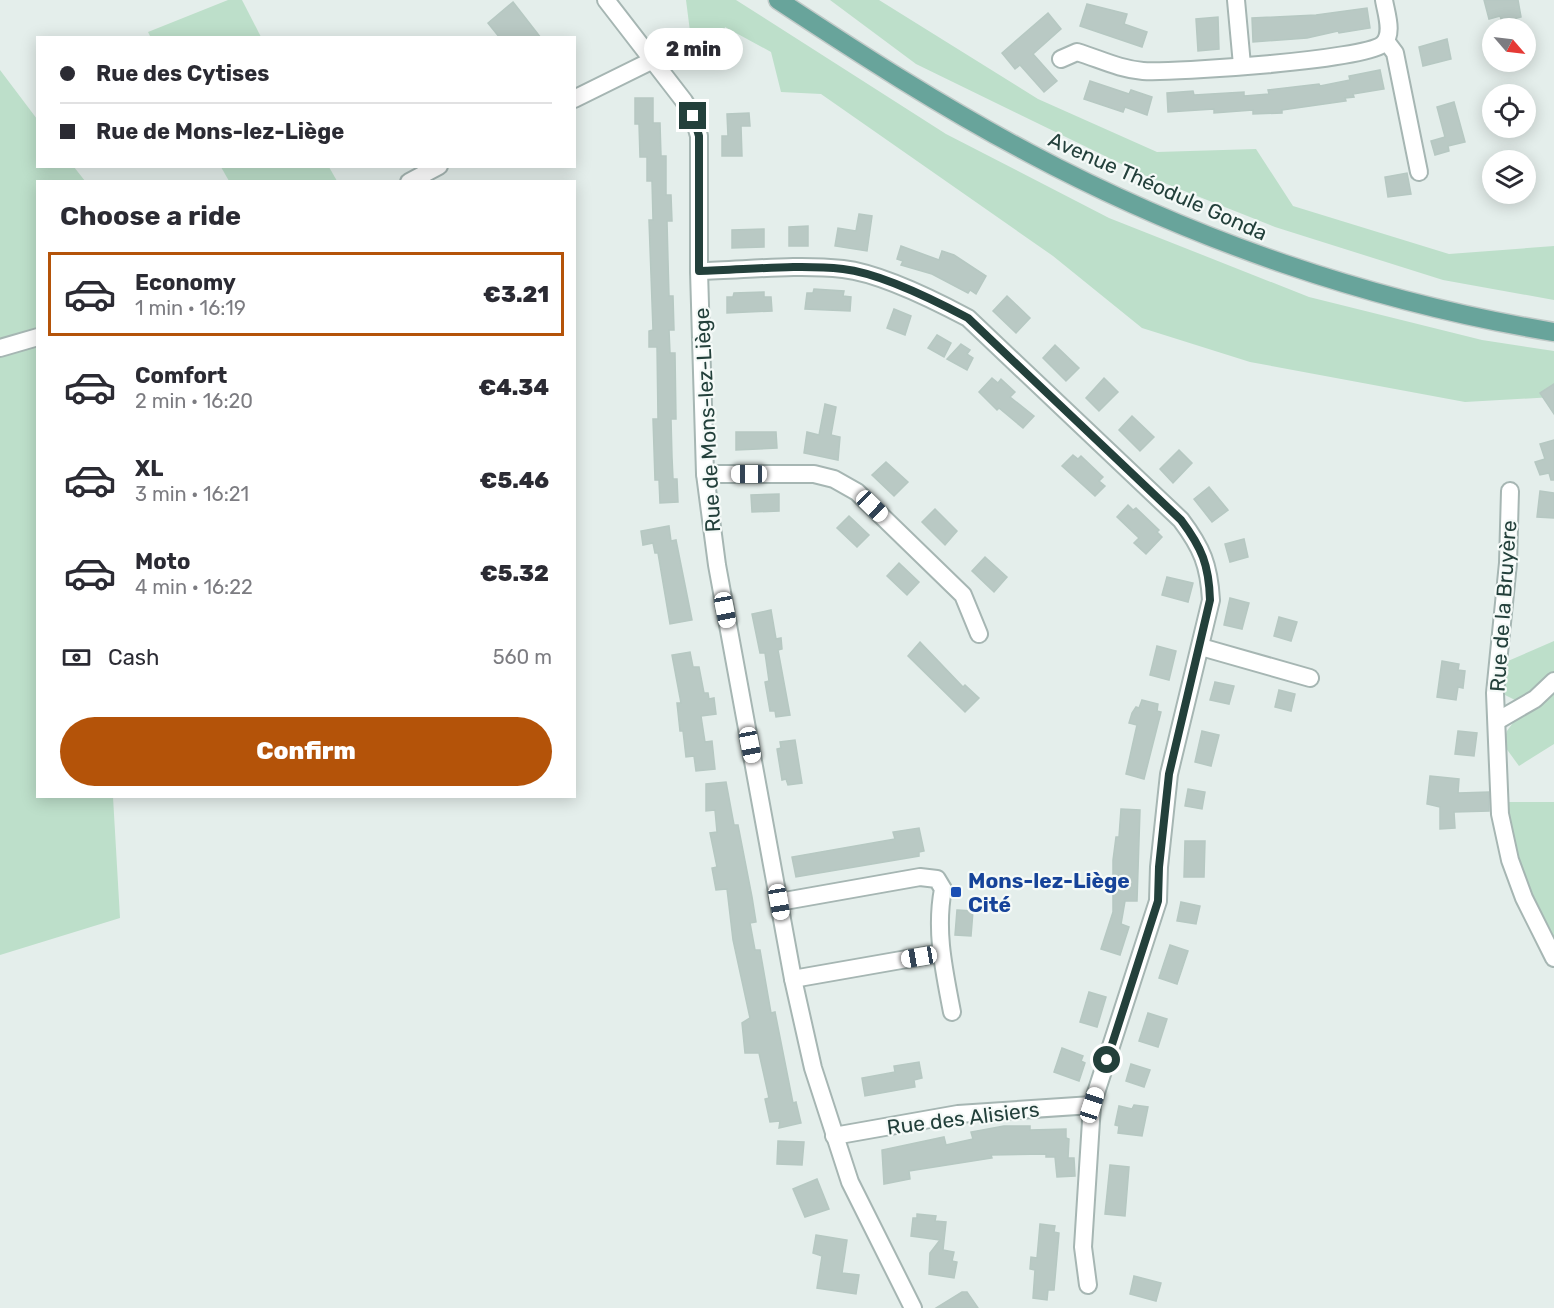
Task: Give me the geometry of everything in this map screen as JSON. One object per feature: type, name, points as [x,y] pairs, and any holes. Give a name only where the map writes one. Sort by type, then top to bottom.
[{"type":"main road","name":"Avenue Théodule Gonda","points":[[778,0],[913,88],[1030,154],[1137,205],[1269,259],[1376,292],[1509,325],[1554,332]]},
{"type":"street","points":[[1236,0],[1242,65]]},
{"type":"street","points":[[1061,59],[1077,52],[1118,67],[1153,71],[1316,59],[1360,52],[1378,48],[1386,41],[1388,26],[1384,0]]},
{"type":"street","name":"Rue de Mons-lez-Liège","points":[[611,2],[684,101],[693,116],[699,136],[699,271],[705,474],[717,565],[793,979],[813,1068],[850,1182],[913,1308]]},
{"type":"street","points":[[1386,41],[1395,53],[1419,172]]},
{"type":"street","points":[[576,98],[653,60]]},
{"type":"street","points":[[413,180],[435,168]]},
{"type":"street","points":[[699,271],[844,269],[868,275],[943,305],[968,318],[1181,520],[1198,543],[1209,572],[1210,600],[1201,647],[1169,774],[1159,867],[1158,901],[1092,1105],[1083,1247],[1088,1285]]},
{"type":"street","points":[[0,348],[36,338]]},
{"type":"street","points":[[705,474],[814,474],[834,479],[857,492],[963,595],[979,634]]},
{"type":"street","name":"Rue de la Bruyère","points":[[1510,491],[1508,563],[1497,664],[1500,814],[1510,860],[1524,898],[1554,958]]},
{"type":"street","points":[[1201,647],[1310,678]]},
{"type":"street","name":"Rue de la Bruyère","points":[[1497,721],[1535,699],[1554,681]]},
{"type":"street","points":[[779,902],[920,877],[937,879],[943,889],[939,912],[940,953],[952,1012]]},
{"type":"street","points":[[793,979],[940,953]]},
{"type":"street","name":"Rue des Alisiers","points":[[834,1136],[958,1114],[1092,1105]]},
{"type":"green space","points":[[228,0],[242,0],[260,36],[150,36],[148,32]]},
{"type":"green space","points":[[686,0],[736,0],[946,134],[1109,218],[1309,297],[1482,340],[1554,351],[1554,397],[1465,402],[1250,362],[1142,328],[1053,256],[821,94],[781,92],[771,52],[725,27],[719,60],[693,55]]},
{"type":"green space","points":[[830,0],[879,0],[1038,99],[1157,152],[1256,149],[1293,206],[1449,254],[1554,246],[1554,300],[1443,280],[1275,227],[1144,175],[916,64]]},
{"type":"green space","points":[[0,70],[36,118],[36,168],[75,168],[84,180],[36,180],[36,331],[0,340]]},
{"type":"green space","points":[[222,168],[330,168],[336,180],[228,180]]},
{"type":"green space","points":[[36,342],[36,798],[113,798],[120,918],[0,955],[0,355]]},
{"type":"green space","points":[[1554,641],[1554,744],[1519,766],[1503,744],[1507,731],[1522,710],[1517,701],[1501,693],[1501,664]]},
{"type":"green space","points":[[1506,802],[1554,802],[1554,949],[1513,853]]},
{"type":"building","points":[[1484,0],[1518,0],[1521,17],[1489,18]]},
{"type":"building","points":[[513,2],[539,36],[498,36],[488,23]]},
{"type":"building","points":[[1087,4],[1127,14],[1124,24],[1147,32],[1142,47],[1080,26]]},
{"type":"building","points":[[1367,8],[1370,28],[1339,33],[1338,31],[1307,38],[1253,42],[1252,18],[1316,15]]},
{"type":"building","points":[[1048,13],[1061,29],[1033,54],[1057,81],[1044,92],[1020,65],[1015,69],[1002,53]]},
{"type":"building","points":[[1218,17],[1219,49],[1198,51],[1196,19]]},
{"type":"building","points":[[1447,39],[1451,59],[1423,66],[1419,47]]},
{"type":"building","points":[[1380,70],[1384,89],[1353,94],[1354,97],[1345,98],[1346,101],[1282,110],[1282,113],[1253,114],[1253,110],[1214,113],[1214,109],[1168,112],[1167,93],[1193,91],[1194,95],[1244,92],[1244,96],[1269,94],[1268,90],[1319,84],[1320,86],[1350,80],[1349,76]]},
{"type":"building","points":[[1090,81],[1129,94],[1131,90],[1152,97],[1147,115],[1125,107],[1123,112],[1084,99]]},
{"type":"building","points":[[635,98],[653,98],[653,123],[660,123],[661,156],[666,156],[666,195],[671,195],[672,221],[667,221],[669,296],[673,296],[674,330],[669,330],[670,353],[675,353],[676,419],[671,419],[673,479],[677,479],[678,502],[660,503],[659,480],[655,480],[653,419],[658,419],[657,347],[649,347],[649,331],[653,330],[649,220],[653,220],[652,181],[647,181],[647,157],[640,157],[639,124],[635,124]]},
{"type":"building","points":[[1454,102],[1465,142],[1448,146],[1449,151],[1435,155],[1431,141],[1445,137],[1437,107]]},
{"type":"building","points":[[749,113],[750,126],[741,126],[742,156],[722,156],[722,136],[728,136],[727,114]]},
{"type":"building","points":[[1407,173],[1411,194],[1388,197],[1385,177]]},
{"type":"building","points":[[859,214],[872,216],[867,251],[835,246],[838,228],[856,231]]},
{"type":"building","points":[[808,226],[808,246],[789,246],[789,227]]},
{"type":"building","points":[[764,229],[764,247],[732,248],[732,230]]},
{"type":"building","points":[[901,246],[939,260],[942,251],[954,255],[986,276],[976,294],[970,290],[968,293],[932,274],[901,265],[903,261],[897,259]]},
{"type":"building","points":[[814,289],[844,291],[843,296],[851,297],[850,311],[805,309],[807,293],[813,293]]},
{"type":"building","points":[[764,292],[764,297],[771,297],[772,311],[727,313],[727,297],[733,297],[734,293]]},
{"type":"building","points":[[1007,296],[1030,318],[1016,333],[993,311]]},
{"type":"building","points":[[894,309],[911,316],[905,335],[887,328]]},
{"type":"building","points":[[937,335],[951,343],[944,357],[928,348]]},
{"type":"building","points":[[961,344],[970,350],[967,354],[973,358],[967,370],[947,359]]},
{"type":"building","points":[[1055,345],[1079,368],[1066,381],[1043,358]]},
{"type":"building","points":[[992,378],[998,383],[1001,379],[1015,392],[1010,397],[1034,416],[1023,428],[999,408],[997,410],[979,392]]},
{"type":"building","points":[[1104,378],[1118,392],[1099,411],[1086,398]]},
{"type":"building","points":[[1554,384],[1554,414],[1540,393]]},
{"type":"building","points":[[825,404],[836,407],[831,435],[840,437],[838,460],[804,453],[807,432],[819,435]]},
{"type":"building","points":[[1132,416],[1154,437],[1140,451],[1119,430]]},
{"type":"building","points":[[736,432],[776,432],[777,448],[736,450]]},
{"type":"building","points":[[1554,440],[1554,480],[1551,480],[1549,473],[1540,475],[1535,462],[1545,459],[1540,444]]},
{"type":"building","points":[[1179,450],[1192,463],[1173,483],[1160,469]]},
{"type":"building","points":[[1073,455],[1078,459],[1081,456],[1103,477],[1099,481],[1105,486],[1095,496],[1062,466]]},
{"type":"building","points":[[886,462],[908,482],[894,496],[872,475]]},
{"type":"building","points":[[1209,487],[1228,510],[1212,522],[1194,499]]},
{"type":"building","points":[[1540,491],[1554,493],[1554,518],[1537,517]]},
{"type":"building","points":[[779,494],[779,511],[752,512],[751,495]]},
{"type":"building","points":[[1128,505],[1133,510],[1136,508],[1159,530],[1157,532],[1162,537],[1146,554],[1134,543],[1139,538],[1117,517]]},
{"type":"building","points":[[935,509],[957,531],[945,545],[922,522]]},
{"type":"building","points":[[849,516],[869,535],[857,547],[837,528]]},
{"type":"building","points":[[669,526],[671,541],[676,540],[692,620],[670,624],[658,553],[655,553],[653,543],[643,545],[641,531]]},
{"type":"building","points":[[1244,539],[1248,557],[1230,562],[1225,544]]},
{"type":"building","points":[[985,557],[1007,577],[994,592],[972,571]]},
{"type":"building","points":[[899,563],[919,582],[907,595],[887,576]]},
{"type":"building","points":[[1167,577],[1193,583],[1188,602],[1162,595]]},
{"type":"building","points":[[1230,598],[1249,603],[1242,629],[1224,625]]},
{"type":"building","points":[[771,610],[776,639],[781,638],[782,649],[778,650],[790,715],[776,717],[775,711],[770,711],[765,682],[769,681],[765,653],[760,653],[752,614]]},
{"type":"building","points":[[1279,617],[1297,622],[1291,641],[1274,636]]},
{"type":"building","points":[[920,642],[963,687],[965,685],[979,698],[965,712],[908,656]]},
{"type":"building","points":[[1157,646],[1176,651],[1169,680],[1150,675]]},
{"type":"building","points":[[690,652],[693,667],[699,667],[704,693],[708,693],[709,699],[714,698],[716,714],[701,716],[705,742],[712,741],[715,769],[696,771],[694,756],[686,757],[683,731],[680,731],[677,703],[681,703],[672,655]]},
{"type":"building","points":[[1442,661],[1459,664],[1458,670],[1465,671],[1463,688],[1458,687],[1456,700],[1437,697]]},
{"type":"building","points":[[1215,682],[1234,686],[1229,704],[1210,700]]},
{"type":"building","points":[[1279,690],[1295,694],[1291,711],[1275,707]]},
{"type":"building","points":[[1142,700],[1158,704],[1157,711],[1161,712],[1144,779],[1126,774],[1137,725],[1129,723],[1132,713],[1136,707],[1139,708]]},
{"type":"building","points":[[1202,731],[1219,735],[1211,766],[1195,762]]},
{"type":"building","points":[[1458,731],[1477,733],[1474,756],[1455,754]]},
{"type":"building","points":[[795,740],[802,783],[788,785],[786,779],[782,780],[777,749],[781,748],[780,742]]},
{"type":"building","points":[[1430,776],[1459,779],[1458,793],[1489,792],[1489,811],[1454,812],[1455,828],[1440,829],[1440,807],[1427,804]]},
{"type":"building","points":[[726,782],[734,825],[738,825],[752,897],[756,922],[750,923],[755,950],[760,950],[771,1013],[775,1012],[793,1103],[796,1102],[801,1123],[779,1128],[780,1121],[770,1122],[765,1099],[769,1098],[759,1053],[745,1053],[742,1023],[750,1018],[733,940],[727,889],[716,890],[712,868],[717,867],[710,833],[717,832],[715,810],[706,811],[706,784]]},
{"type":"building","points":[[1188,789],[1205,792],[1202,809],[1185,806]]},
{"type":"building","points":[[1121,809],[1140,810],[1137,901],[1125,901],[1121,924],[1129,927],[1120,955],[1101,949],[1113,912],[1113,860],[1116,837],[1119,837]]},
{"type":"building","points":[[919,828],[924,851],[919,852],[919,856],[796,877],[792,857],[895,839],[893,832]]},
{"type":"building","points":[[1185,841],[1205,841],[1204,877],[1184,877]]},
{"type":"building","points":[[1181,902],[1200,906],[1196,924],[1177,921]]},
{"type":"building","points":[[957,910],[973,911],[971,936],[955,935]]},
{"type":"building","points":[[1170,945],[1188,951],[1177,984],[1159,978]]},
{"type":"building","points":[[1089,992],[1106,997],[1097,1027],[1080,1022]]},
{"type":"building","points":[[1148,1013],[1167,1019],[1158,1047],[1139,1041]]},
{"type":"building","points":[[1062,1048],[1083,1056],[1081,1061],[1085,1063],[1079,1081],[1054,1072]]},
{"type":"building","points":[[919,1062],[922,1078],[914,1080],[915,1087],[865,1096],[862,1078],[895,1072],[894,1066]]},
{"type":"building","points":[[1131,1064],[1150,1070],[1144,1087],[1126,1081]]},
{"type":"building","points":[[1134,1105],[1148,1107],[1142,1136],[1118,1133],[1119,1126],[1115,1125],[1119,1106],[1132,1109]]},
{"type":"building","points":[[1004,1126],[1030,1126],[1030,1130],[1066,1129],[1066,1138],[1069,1139],[1068,1158],[1074,1158],[1075,1176],[1057,1177],[1055,1157],[1046,1157],[1046,1154],[991,1155],[992,1158],[909,1171],[910,1179],[884,1184],[882,1150],[944,1137],[946,1145],[973,1139],[971,1132]]},
{"type":"building","points":[[778,1141],[804,1142],[802,1165],[777,1164]]},
{"type":"building","points":[[1110,1165],[1129,1167],[1125,1216],[1105,1214]]},
{"type":"building","points":[[817,1179],[829,1209],[805,1217],[793,1189]]},
{"type":"building","points":[[917,1214],[936,1216],[935,1221],[946,1222],[943,1250],[954,1252],[952,1261],[957,1262],[954,1278],[929,1274],[930,1253],[940,1240],[911,1236],[913,1218],[917,1218]]},
{"type":"building","points":[[1040,1224],[1055,1226],[1054,1232],[1059,1233],[1054,1290],[1048,1290],[1047,1300],[1033,1298],[1035,1270],[1030,1269],[1031,1257],[1037,1258]]},
{"type":"building","points":[[816,1235],[847,1240],[842,1273],[859,1275],[856,1294],[817,1288],[822,1256],[813,1253]]},
{"type":"building","points":[[1134,1276],[1161,1283],[1156,1301],[1130,1294]]},
{"type":"building","points":[[962,1292],[967,1292],[978,1308],[936,1308]]},
{"type":"place","name":"Mons-lez-Liège Cité","points":[[956,892]]},
{"type":"route","points":[[693,116],[699,136],[699,271],[844,269],[868,275],[943,305],[968,318],[1181,520],[1198,543],[1209,572],[1210,600],[1201,647],[1169,774],[1159,867],[1158,901],[1107,1060]]}]
